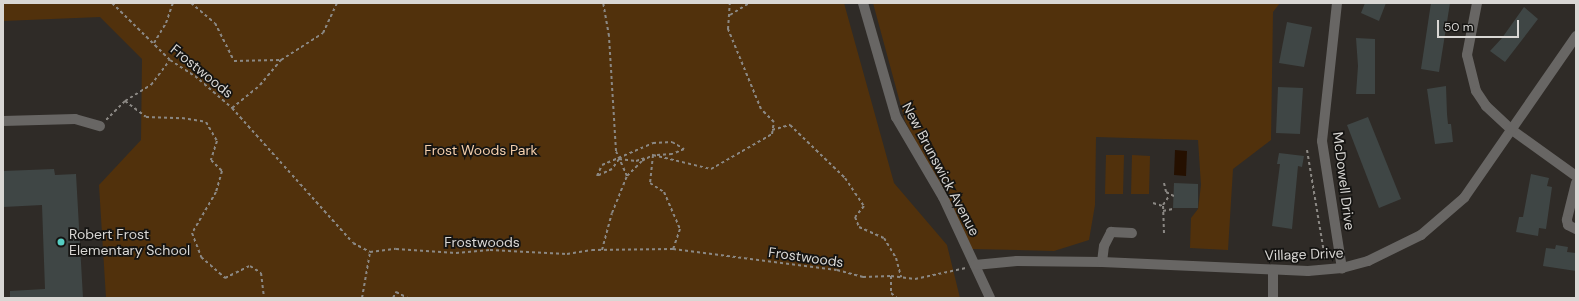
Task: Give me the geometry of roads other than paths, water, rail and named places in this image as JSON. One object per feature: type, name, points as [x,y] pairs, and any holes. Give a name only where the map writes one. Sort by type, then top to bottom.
[{"type":"street","name":"New Brunswick Avenue","points":[[863,3],[896,117],[943,197],[990,298]]},
{"type":"street","name":"McDowell Drive","points":[[1337,3],[1322,140],[1342,268]]},
{"type":"street","points":[[1477,3],[1467,55],[1468,65],[1476,91],[1486,106],[1512,130],[1576,176]]},
{"type":"street","name":"Village Drive","points":[[975,265],[1016,261],[1102,262],[1273,270],[1342,268],[1384,255],[1436,224],[1464,198],[1576,36]]},
{"type":"street","points":[[3,121],[75,119],[100,126]]},
{"type":"street","points":[[1576,184],[1567,220],[1568,225],[1576,229]]},
{"type":"street","points":[[1102,262],[1104,246],[1111,232],[1132,233]]},
{"type":"street","points":[[1273,270],[1273,298]]},
{"type":"place","name":"Robert Frost Elementary School","points":[[61,242]]},
{"type":"park label","name":"Frost Woods Park","points":[[481,150]]}]
